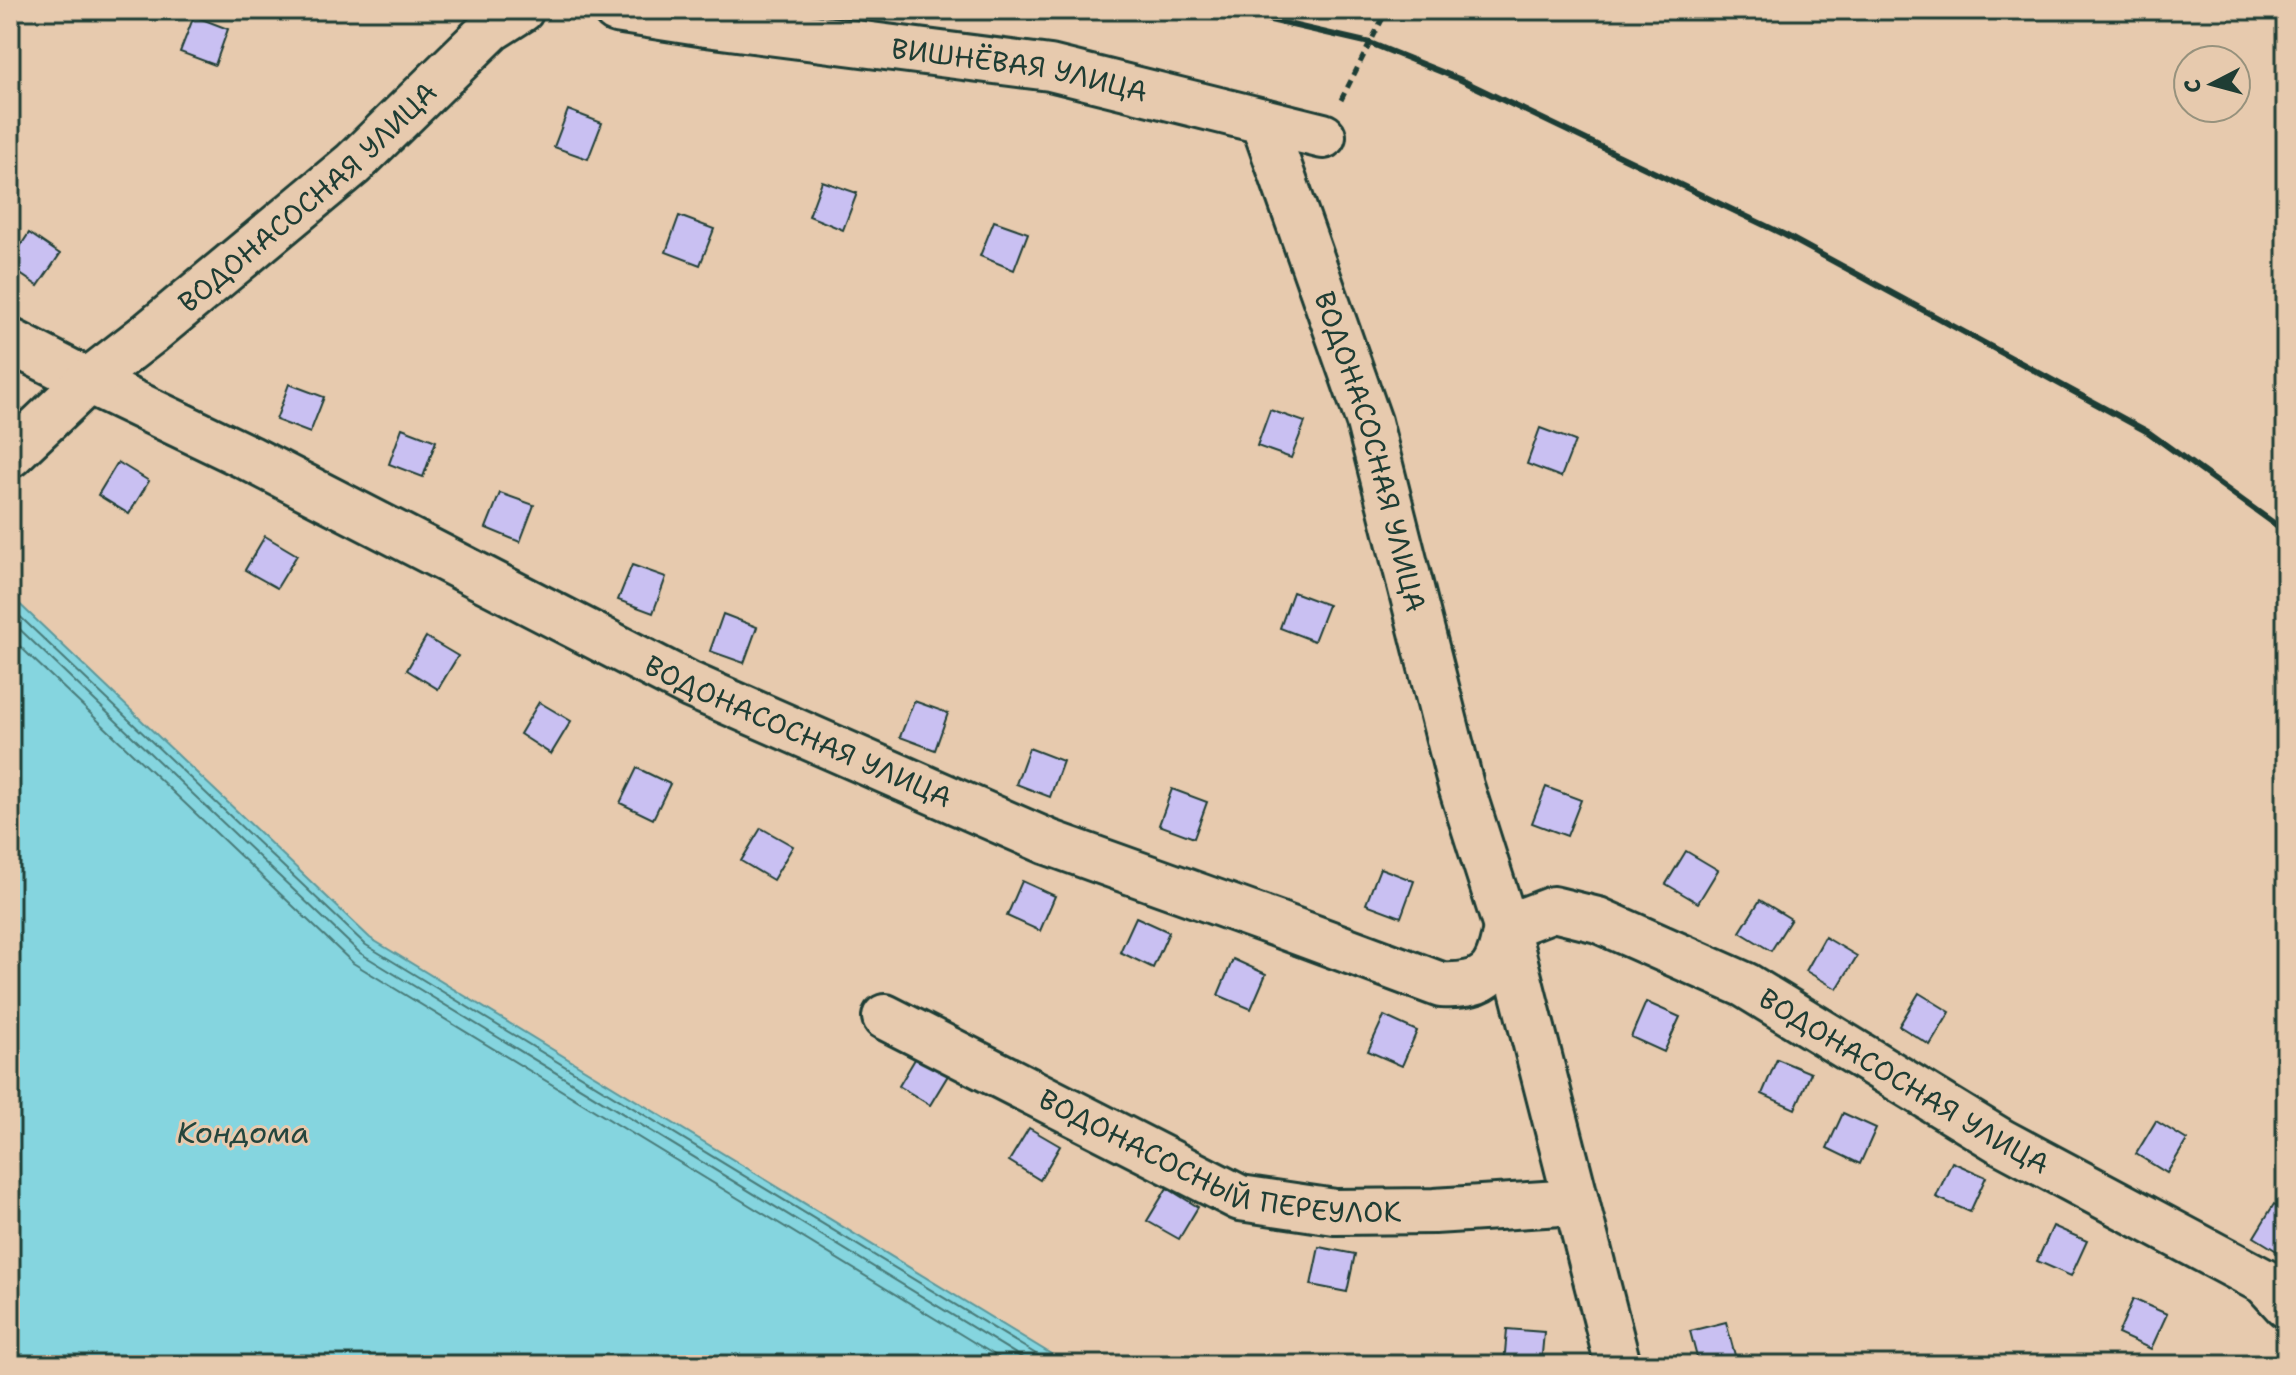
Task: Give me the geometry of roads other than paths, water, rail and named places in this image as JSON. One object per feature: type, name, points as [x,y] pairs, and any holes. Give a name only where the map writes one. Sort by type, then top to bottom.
[{"type":"street","name":"ВОДОНАСОСНАЯ УЛИЦА","points":[[10,455],[88,381],[353,164],[491,29],[521,10]]},
{"type":"street","name":"ВИШНЁВАЯ УЛИЦА","points":[[616,10],[1050,68],[1323,136]]},
{"type":"street","name":"ВОДОНАСОСНАЯ УЛИЦА","points":[[10,341],[249,458],[690,685],[1048,842],[1441,985],[1461,986],[1493,970],[1501,955],[1506,927],[1461,786],[1369,422],[1263,121]]},
{"type":"street","name":"ВОДОНАСОСНАЯ УЛИЦА","points":[[1506,927],[1553,909],[1598,920],[1745,985],[2002,1142],[2265,1282],[2286,1305]]},
{"type":"street","points":[[1506,927],[1618,1365]]},
{"type":"street","name":"ВОДОНАСОСНЫЙ ПЕРЕУЛОК","points":[[885,1017],[1240,1198],[1335,1212],[1434,1211],[1576,1202]]},
{"type":"water","name":"Кондома","points":[[10,595],[370,938],[1069,1365],[10,1365]]},
{"type":"railway","points":[[1227,10],[1370,43],[1459,79],[1785,235],[2148,432],[2286,532]]}]
